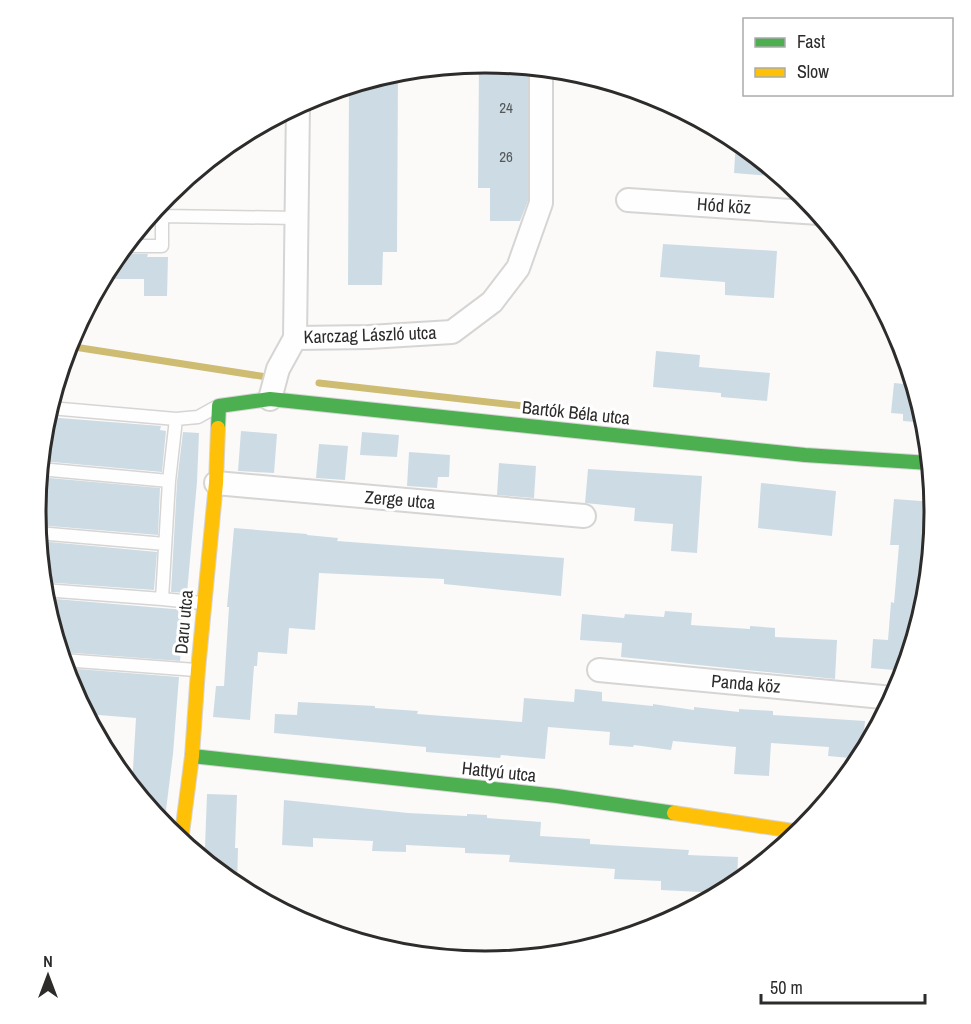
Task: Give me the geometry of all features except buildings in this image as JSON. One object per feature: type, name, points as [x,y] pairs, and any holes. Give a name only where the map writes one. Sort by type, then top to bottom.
[{"type":"street","name":"Karczag László utca","points":[[298,115],[295,338],[369,337],[452,332],[492,302],[518,268],[542,202],[541,77]]},
{"type":"street","name":"Hód köz","points":[[628,200],[806,212]]},
{"type":"street","points":[[270,399],[278,369],[295,338]]},
{"type":"street","name":"Bartók Béla utca","points":[[219,406],[270,399],[805,455],[922,462]]},
{"type":"street","name":"Daru utca","points":[[183,829],[192,756],[216,483],[219,406]]},
{"type":"street","name":"Zerge utca","points":[[216,483],[584,516]]},
{"type":"street","name":"Panda köz","points":[[599,670],[883,697]]},
{"type":"street","name":"Hattyú utca","points":[[192,756],[557,796],[787,830]]},
{"type":"lane","points":[[136,246],[162,246],[162,216],[297,218]]},
{"type":"lane","points":[[59,409],[176,419],[198,417],[219,406]]},
{"type":"lane","points":[[162,599],[169,481],[176,419]]},
{"type":"lane","points":[[48,470],[169,481]]},
{"type":"lane","points":[[47,534],[165,544]]},
{"type":"lane","points":[[54,591],[204,603]]},
{"type":"lane","points":[[73,661],[198,670]]},
{"type":"waterway","points":[[79,348],[273,378]]},
{"type":"waterway","points":[[319,383],[524,406]]},
{"type":"traffic: fast","points":[[218,428],[219,406],[270,399],[805,455],[922,462]]},
{"type":"traffic: fast","points":[[192,756],[557,796],[674,813]]},
{"type":"traffic: slow","points":[[183,829],[192,756],[216,483],[218,428]]},
{"type":"traffic: slow","points":[[674,813],[787,830]]}]
